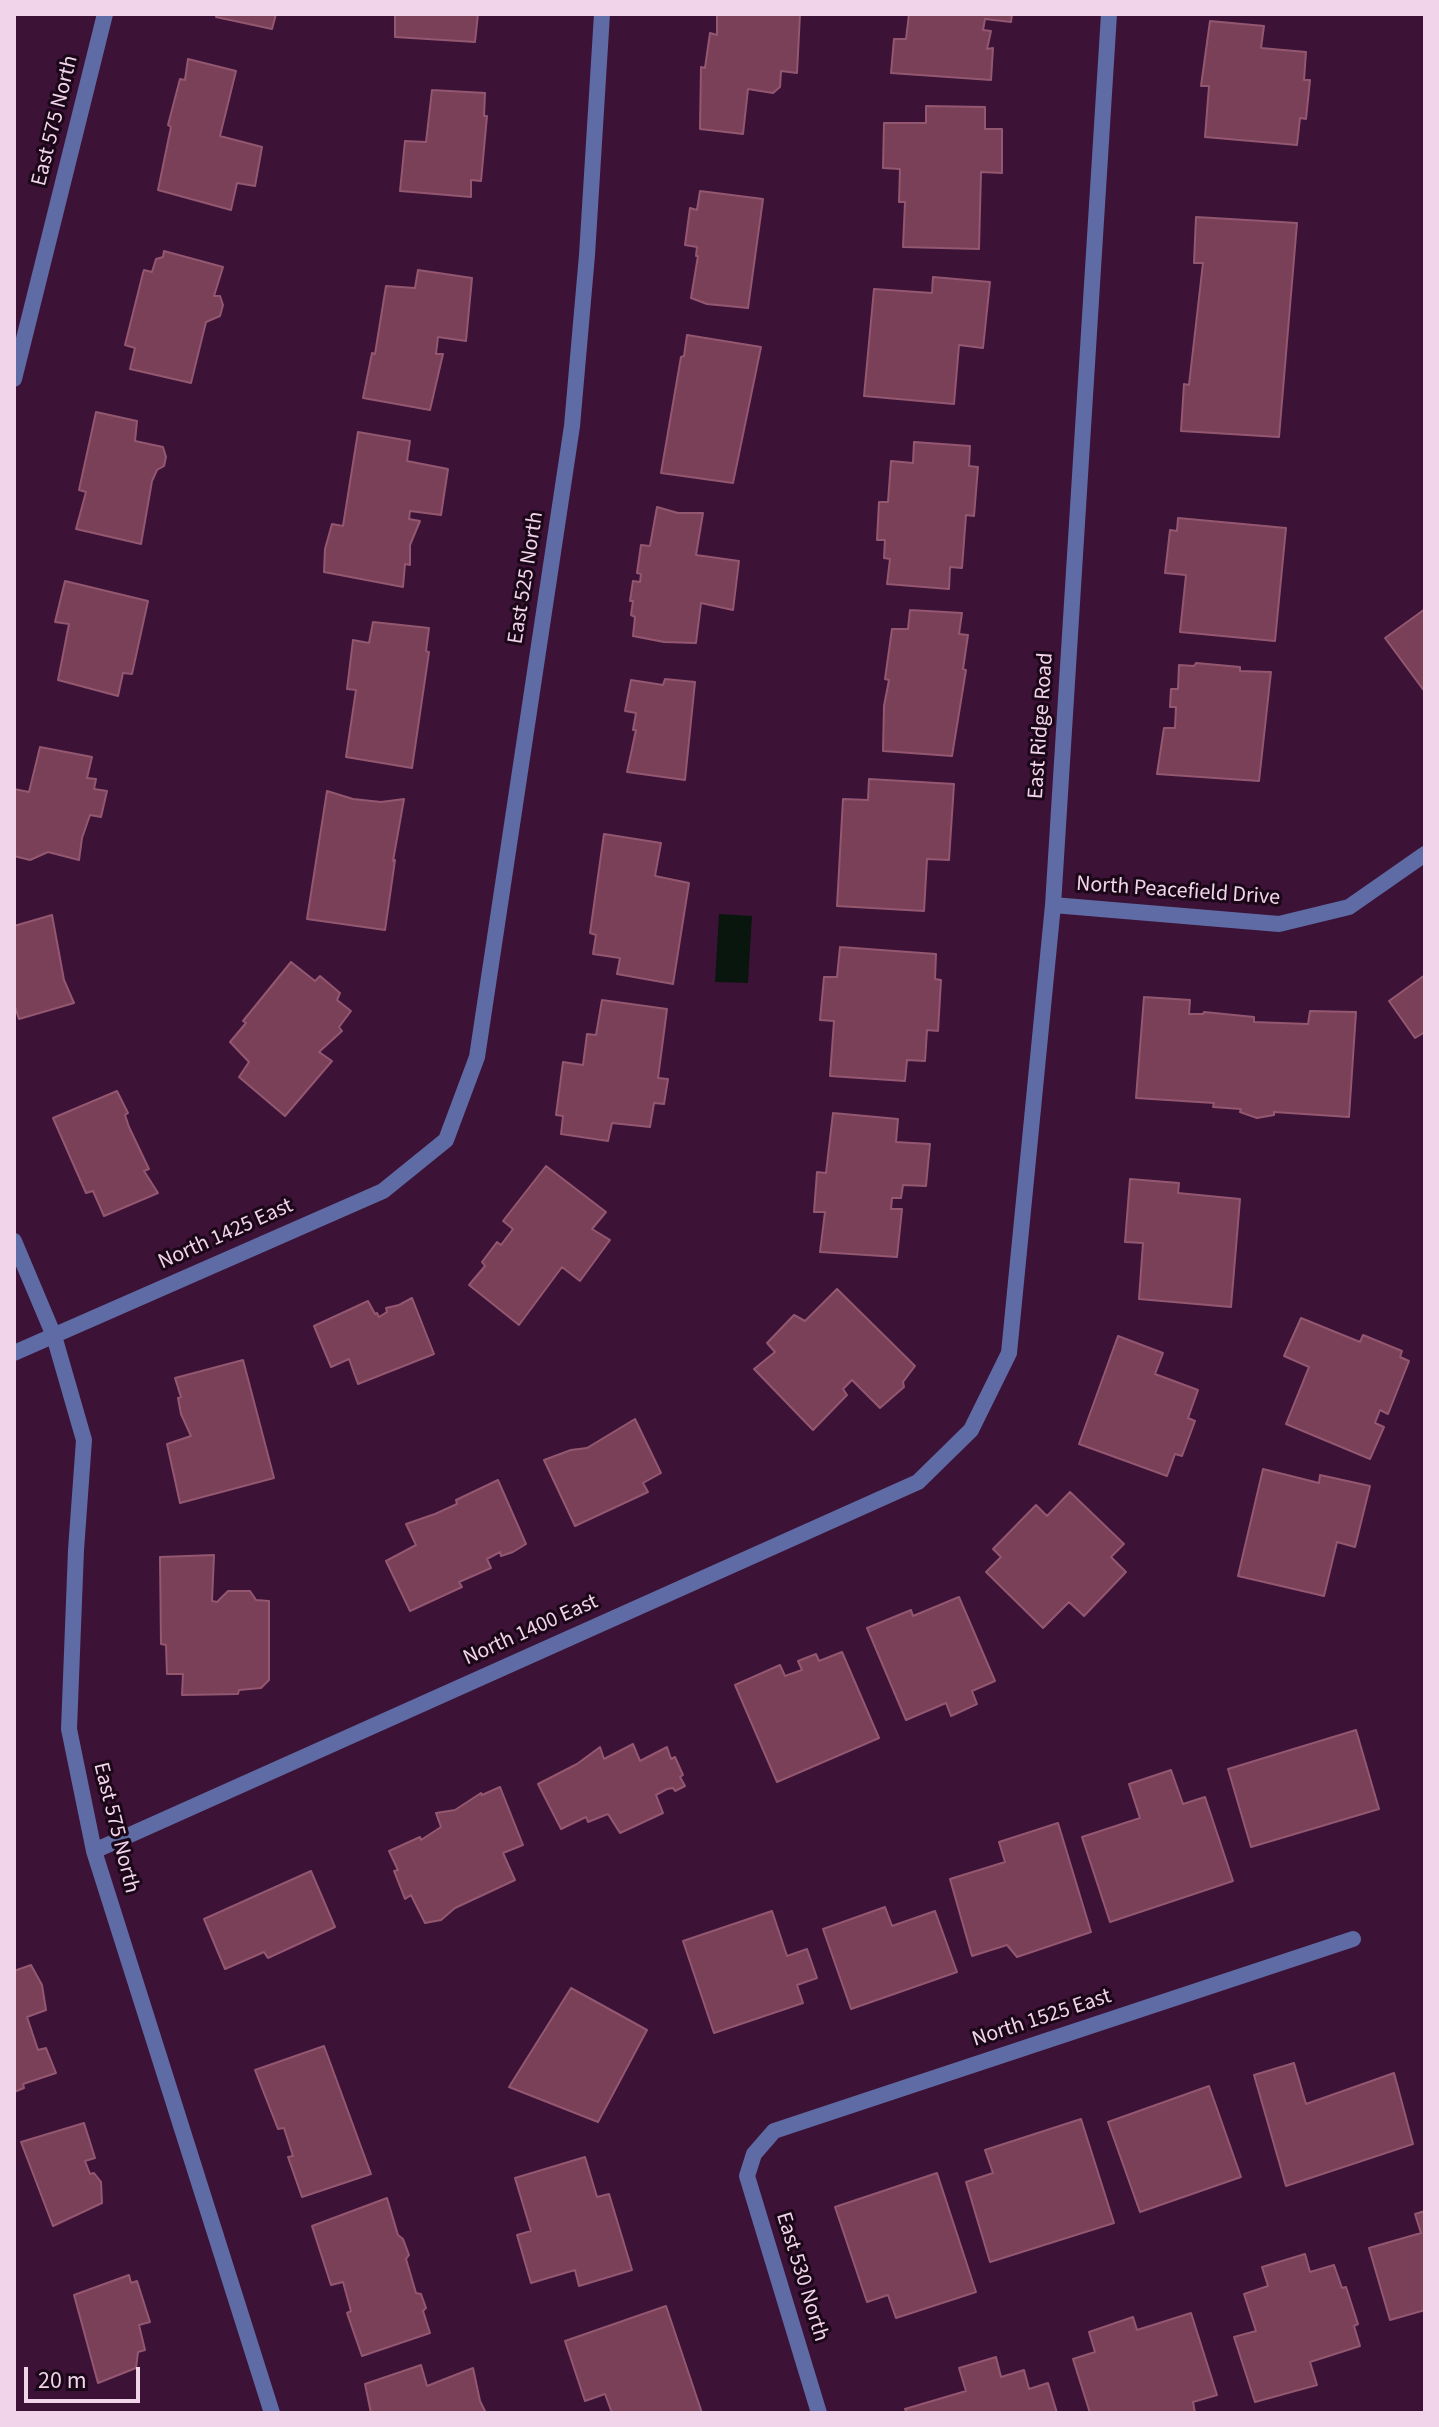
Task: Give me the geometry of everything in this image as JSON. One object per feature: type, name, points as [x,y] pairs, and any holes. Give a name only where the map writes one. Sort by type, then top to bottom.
[{"type":"street","name":"East 575 North","points":[[14,379],[105,14]]},
{"type":"street","name":"East 525 North","points":[[446,1140],[477,1057],[572,426],[602,14]]},
{"type":"street","name":"East Ridge Road","points":[[971,1430],[1009,1353],[1053,905],[1109,14]]},
{"type":"street","name":"North Peacefield Drive","points":[[1053,905],[1279,924],[1349,907],[1425,854]]},
{"type":"street","name":"North 1425 East","points":[[14,1353],[383,1191],[446,1140]]},
{"type":"street","name":"East 575 North","points":[[14,1241],[54,1336],[84,1440],[69,1729],[94,1851],[272,2413]]},
{"type":"street","name":"North 1400 East","points":[[94,1851],[918,1482],[971,1430]]},
{"type":"street","name":"North 1525 East","points":[[754,2154],[774,2131],[1353,1939]]},
{"type":"street","name":"East 530 North","points":[[754,2154],[747,2176],[819,2413]]},
{"type":"shaded area","points":[[719,914],[752,916],[748,983],[715,982]]},
{"type":"building","points":[[217,14],[276,14],[272,29],[216,17]]},
{"type":"building","points":[[395,14],[478,14],[475,42],[395,37]]},
{"type":"building","points":[[717,14],[800,14],[797,73],[781,71],[780,87],[773,93],[748,89],[743,134],[700,129],[701,67],[705,68],[710,33],[717,35]]},
{"type":"building","points":[[909,14],[1012,14],[1011,22],[985,19],[983,30],[991,31],[987,49],[993,48],[991,80],[891,73],[894,39],[906,39]]},
{"type":"building","points":[[1210,21],[1264,26],[1261,48],[1306,52],[1304,80],[1310,80],[1306,119],[1300,118],[1297,145],[1205,137],[1209,86],[1201,86]]},
{"type":"building","points":[[188,59],[236,71],[220,136],[262,147],[255,186],[237,183],[231,210],[158,190],[171,127],[168,125],[180,79],[185,80]]},
{"type":"building","points":[[432,90],[485,93],[484,116],[487,116],[481,181],[471,180],[471,197],[400,191],[405,141],[426,142]]},
{"type":"building","points":[[926,106],[985,107],[985,129],[1002,129],[1002,173],[981,172],[979,249],[903,247],[905,202],[899,202],[900,169],[883,168],[884,123],[926,123]]},
{"type":"building","points":[[700,191],[763,199],[748,308],[707,304],[691,298],[697,247],[685,245],[690,208],[697,210]]},
{"type":"building","points":[[1196,217],[1297,223],[1279,437],[1181,431],[1184,384],[1189,385],[1203,263],[1194,263]]},
{"type":"building","points":[[164,251],[223,267],[214,296],[220,296],[223,305],[220,316],[206,322],[191,383],[130,369],[135,348],[125,345],[144,270],[152,272],[156,259],[163,257]]},
{"type":"building","points":[[418,270],[472,278],[466,341],[438,337],[436,354],[443,354],[430,410],[363,398],[372,353],[375,354],[386,286],[415,288]]},
{"type":"building","points":[[933,277],[990,282],[983,348],[959,345],[954,404],[864,396],[874,289],[932,293]]},
{"type":"building","points":[[687,335],[761,347],[733,483],[661,473]]},
{"type":"building","points":[[96,412],[137,421],[135,441],[163,447],[166,457],[164,466],[157,470],[152,481],[141,544],[76,529],[86,492],[79,490]]},
{"type":"building","points":[[358,432],[410,441],[407,461],[448,469],[441,515],[410,511],[409,519],[420,521],[410,545],[410,565],[405,564],[403,587],[324,572],[325,549],[332,524],[343,526]]},
{"type":"building","points":[[914,442],[970,446],[969,466],[978,467],[974,516],[966,515],[962,568],[950,567],[949,589],[887,584],[890,559],[884,558],[885,540],[877,540],[879,502],[888,502],[891,461],[913,463]]},
{"type":"building","points":[[657,507],[678,513],[703,513],[696,555],[739,561],[733,610],[701,603],[696,643],[664,642],[633,636],[635,617],[631,615],[633,601],[630,601],[633,581],[640,582],[641,574],[637,573],[641,545],[650,546]]},
{"type":"building","points":[[1178,518],[1286,528],[1275,641],[1180,632],[1186,575],[1165,573],[1170,530],[1177,531]]},
{"type":"building","points":[[65,581],[148,601],[132,674],[123,673],[118,696],[58,680],[69,624],[55,622]]},
{"type":"building","points":[[1425,609],[1425,692],[1385,638]]},
{"type":"building","points":[[910,610],[962,613],[959,634],[968,635],[963,669],[966,670],[952,756],[883,751],[884,706],[889,680],[885,679],[892,629],[908,629]]},
{"type":"building","points":[[373,622],[429,628],[426,651],[429,652],[412,768],[346,757],[356,690],[347,689],[353,640],[369,643]]},
{"type":"building","points":[[1196,663],[1240,667],[1240,671],[1271,672],[1259,781],[1157,774],[1164,728],[1175,728],[1176,707],[1170,707],[1171,689],[1178,689],[1179,665],[1194,666]]},
{"type":"building","points":[[665,679],[695,682],[685,780],[627,772],[636,730],[633,730],[636,713],[625,711],[631,680],[663,685]]},
{"type":"building","points":[[40,747],[92,757],[87,778],[96,779],[94,789],[107,791],[101,817],[90,815],[79,860],[48,852],[30,860],[14,856],[14,789],[29,792]]},
{"type":"building","points":[[869,779],[954,784],[949,860],[927,859],[924,911],[837,906],[843,799],[868,800]]},
{"type":"building","points":[[327,791],[353,799],[381,802],[404,799],[385,930],[307,919]]},
{"type":"building","points":[[604,834],[661,843],[655,876],[689,883],[673,984],[617,974],[620,958],[593,954],[596,935],[590,933]]},
{"type":"building","points":[[52,915],[64,980],[74,1003],[19,1019],[14,1004],[14,926]]},
{"type":"building","points":[[840,947],[936,954],[935,979],[941,980],[938,1031],[927,1030],[925,1061],[907,1060],[905,1081],[830,1076],[834,1021],[820,1020],[824,977],[837,977]]},
{"type":"building","points":[[291,962],[315,981],[320,976],[340,993],[337,1000],[351,1011],[339,1027],[342,1031],[319,1052],[332,1061],[285,1116],[239,1077],[249,1062],[230,1042]]},
{"type":"building","points":[[1425,975],[1425,1032],[1415,1038],[1389,1001]]},
{"type":"building","points":[[1144,997],[1190,1000],[1189,1014],[1204,1012],[1254,1017],[1254,1022],[1308,1024],[1310,1011],[1356,1012],[1349,1117],[1274,1112],[1274,1115],[1257,1118],[1240,1112],[1241,1109],[1213,1107],[1214,1103],[1136,1098]]},
{"type":"building","points":[[602,1000],[667,1009],[658,1078],[668,1079],[664,1104],[654,1103],[650,1127],[612,1123],[608,1141],[561,1134],[563,1116],[556,1115],[563,1062],[583,1065],[587,1034],[596,1035]]},
{"type":"building","points":[[117,1091],[128,1113],[125,1115],[129,1127],[149,1169],[144,1171],[158,1193],[104,1216],[93,1191],[86,1193],[53,1118]]},
{"type":"building","points":[[833,1113],[898,1119],[896,1142],[930,1144],[926,1186],[903,1185],[901,1198],[892,1198],[891,1209],[902,1209],[897,1257],[820,1252],[825,1212],[814,1212],[817,1172],[826,1173]]},
{"type":"building","points":[[546,1166],[606,1212],[592,1229],[610,1240],[580,1281],[562,1267],[519,1325],[469,1285],[485,1266],[482,1262],[497,1242],[501,1245],[513,1229],[503,1221]]},
{"type":"building","points":[[1130,1179],[1179,1183],[1178,1193],[1240,1199],[1231,1307],[1139,1299],[1143,1243],[1125,1242]]},
{"type":"building","points":[[837,1289],[915,1366],[903,1382],[904,1387],[880,1408],[852,1380],[843,1389],[847,1395],[813,1430],[754,1369],[775,1352],[767,1343],[794,1315],[805,1321]]},
{"type":"building","points":[[412,1298],[434,1354],[358,1384],[349,1359],[331,1367],[314,1326],[368,1301],[379,1317],[387,1312],[386,1308]]},
{"type":"building","points":[[1301,1318],[1360,1342],[1363,1335],[1402,1351],[1400,1357],[1409,1361],[1388,1414],[1380,1410],[1375,1423],[1384,1427],[1370,1459],[1286,1424],[1309,1367],[1284,1356]]},
{"type":"building","points":[[1118,1336],[1163,1353],[1155,1374],[1198,1390],[1188,1418],[1195,1421],[1182,1456],[1175,1454],[1167,1476],[1079,1444]]},
{"type":"building","points":[[243,1360],[274,1478],[180,1503],[167,1444],[191,1436],[181,1414],[178,1398],[181,1397],[175,1378]]},
{"type":"building","points":[[635,1419],[661,1473],[643,1483],[648,1492],[575,1526],[544,1460],[587,1448]]},
{"type":"building","points":[[1263,1469],[1319,1483],[1320,1475],[1370,1486],[1355,1547],[1337,1542],[1324,1596],[1238,1576]]},
{"type":"building","points":[[498,1480],[526,1544],[513,1552],[501,1556],[500,1552],[487,1559],[491,1568],[459,1582],[462,1587],[410,1611],[386,1561],[416,1545],[406,1524],[457,1504],[456,1500]]},
{"type":"building","points":[[1070,1492],[1124,1544],[1111,1557],[1126,1572],[1084,1616],[1069,1602],[1043,1628],[986,1572],[1001,1557],[993,1549],[1036,1505],[1047,1516]]},
{"type":"building","points":[[214,1555],[212,1601],[217,1602],[228,1591],[250,1591],[256,1600],[269,1601],[269,1680],[261,1688],[239,1690],[238,1694],[182,1695],[183,1674],[167,1674],[166,1645],[161,1644],[160,1557]]},
{"type":"building","points":[[959,1597],[995,1681],[972,1691],[977,1704],[951,1716],[946,1703],[906,1720],[867,1628],[911,1610],[913,1616]]},
{"type":"building","points":[[842,1652],[879,1738],[777,1782],[735,1685],[780,1665],[785,1676],[802,1670],[798,1661],[816,1654],[819,1661]]},
{"type":"building","points":[[1356,1730],[1379,1809],[1251,1847],[1228,1769]]},
{"type":"building","points":[[633,1744],[640,1761],[667,1747],[671,1759],[675,1757],[683,1775],[680,1777],[685,1786],[675,1791],[673,1788],[667,1789],[656,1795],[663,1813],[620,1833],[608,1814],[588,1822],[586,1817],[561,1829],[538,1784],[577,1764],[600,1747],[604,1759]]},
{"type":"building","points":[[1171,1770],[1183,1804],[1205,1797],[1233,1881],[1110,1922],[1082,1837],[1140,1818],[1129,1784]]},
{"type":"building","points":[[500,1787],[523,1845],[503,1853],[515,1880],[455,1908],[441,1920],[425,1923],[411,1895],[405,1899],[394,1871],[398,1870],[389,1851],[420,1837],[421,1840],[441,1827],[436,1813],[455,1810],[481,1793]]},
{"type":"building","points":[[1058,1823],[1091,1932],[1017,1957],[1007,1945],[972,1956],[950,1879],[1005,1862],[999,1842]]},
{"type":"building","points":[[311,1871],[335,1927],[268,1958],[264,1952],[225,1969],[204,1919]]},
{"type":"building","points":[[885,1907],[892,1926],[935,1911],[957,1972],[851,2009],[823,1929]]},
{"type":"building","points":[[772,1911],[787,1956],[807,1949],[817,1978],[797,1985],[803,2003],[714,2033],[683,1941]]},
{"type":"building","points":[[31,1965],[42,1985],[46,2010],[27,2017],[38,2050],[46,2048],[56,2073],[23,2084],[24,2088],[14,2092],[14,1971]]},
{"type":"building","points":[[571,1988],[647,2030],[598,2122],[509,2087]]},
{"type":"building","points":[[324,2046],[371,2174],[302,2197],[288,2157],[293,2156],[284,2128],[278,2129],[255,2070]]},
{"type":"building","points":[[1294,2063],[1306,2104],[1394,2073],[1413,2144],[1286,2186],[1254,2075]]},
{"type":"building","points":[[1209,2086],[1241,2177],[1140,2212],[1108,2122]]},
{"type":"building","points":[[1081,2119],[1114,2223],[990,2262],[966,2182],[993,2173],[985,2150]]},
{"type":"building","points":[[84,2123],[95,2158],[85,2161],[90,2174],[94,2173],[101,2182],[102,2203],[53,2226],[21,2142]]},
{"type":"building","points":[[585,2157],[597,2197],[609,2194],[632,2270],[579,2286],[575,2270],[531,2283],[517,2235],[531,2231],[515,2178]]},
{"type":"building","points":[[937,2173],[976,2292],[896,2318],[888,2295],[867,2302],[835,2207]]},
{"type":"building","points":[[387,2198],[398,2235],[403,2239],[409,2255],[406,2259],[416,2293],[421,2294],[426,2308],[423,2311],[430,2333],[362,2356],[347,2313],[351,2311],[343,2282],[331,2285],[312,2226]]},
{"type":"building","points":[[1425,2211],[1425,2310],[1390,2320],[1369,2248],[1421,2233],[1415,2214]]},
{"type":"building","points":[[1305,2254],[1310,2272],[1334,2265],[1342,2288],[1346,2287],[1358,2324],[1354,2326],[1360,2346],[1310,2362],[1317,2385],[1255,2402],[1234,2337],[1256,2331],[1244,2294],[1268,2286],[1262,2267]]},
{"type":"building","points":[[129,2275],[131,2283],[137,2281],[150,2322],[139,2325],[145,2350],[138,2352],[136,2368],[98,2383],[74,2295]]},
{"type":"building","points":[[666,2306],[702,2413],[612,2413],[605,2394],[585,2401],[565,2341]]},
{"type":"building","points":[[1191,2313],[1217,2395],[1193,2402],[1195,2413],[1090,2413],[1073,2359],[1095,2352],[1089,2332],[1133,2317],[1137,2330]]},
{"type":"building","points":[[996,2357],[1001,2377],[1024,2370],[1029,2389],[1048,2383],[1057,2413],[907,2413],[905,2409],[966,2391],[959,2368]]},
{"type":"building","points":[[421,2365],[427,2386],[473,2368],[480,2401],[486,2413],[371,2413],[365,2384]]}]
